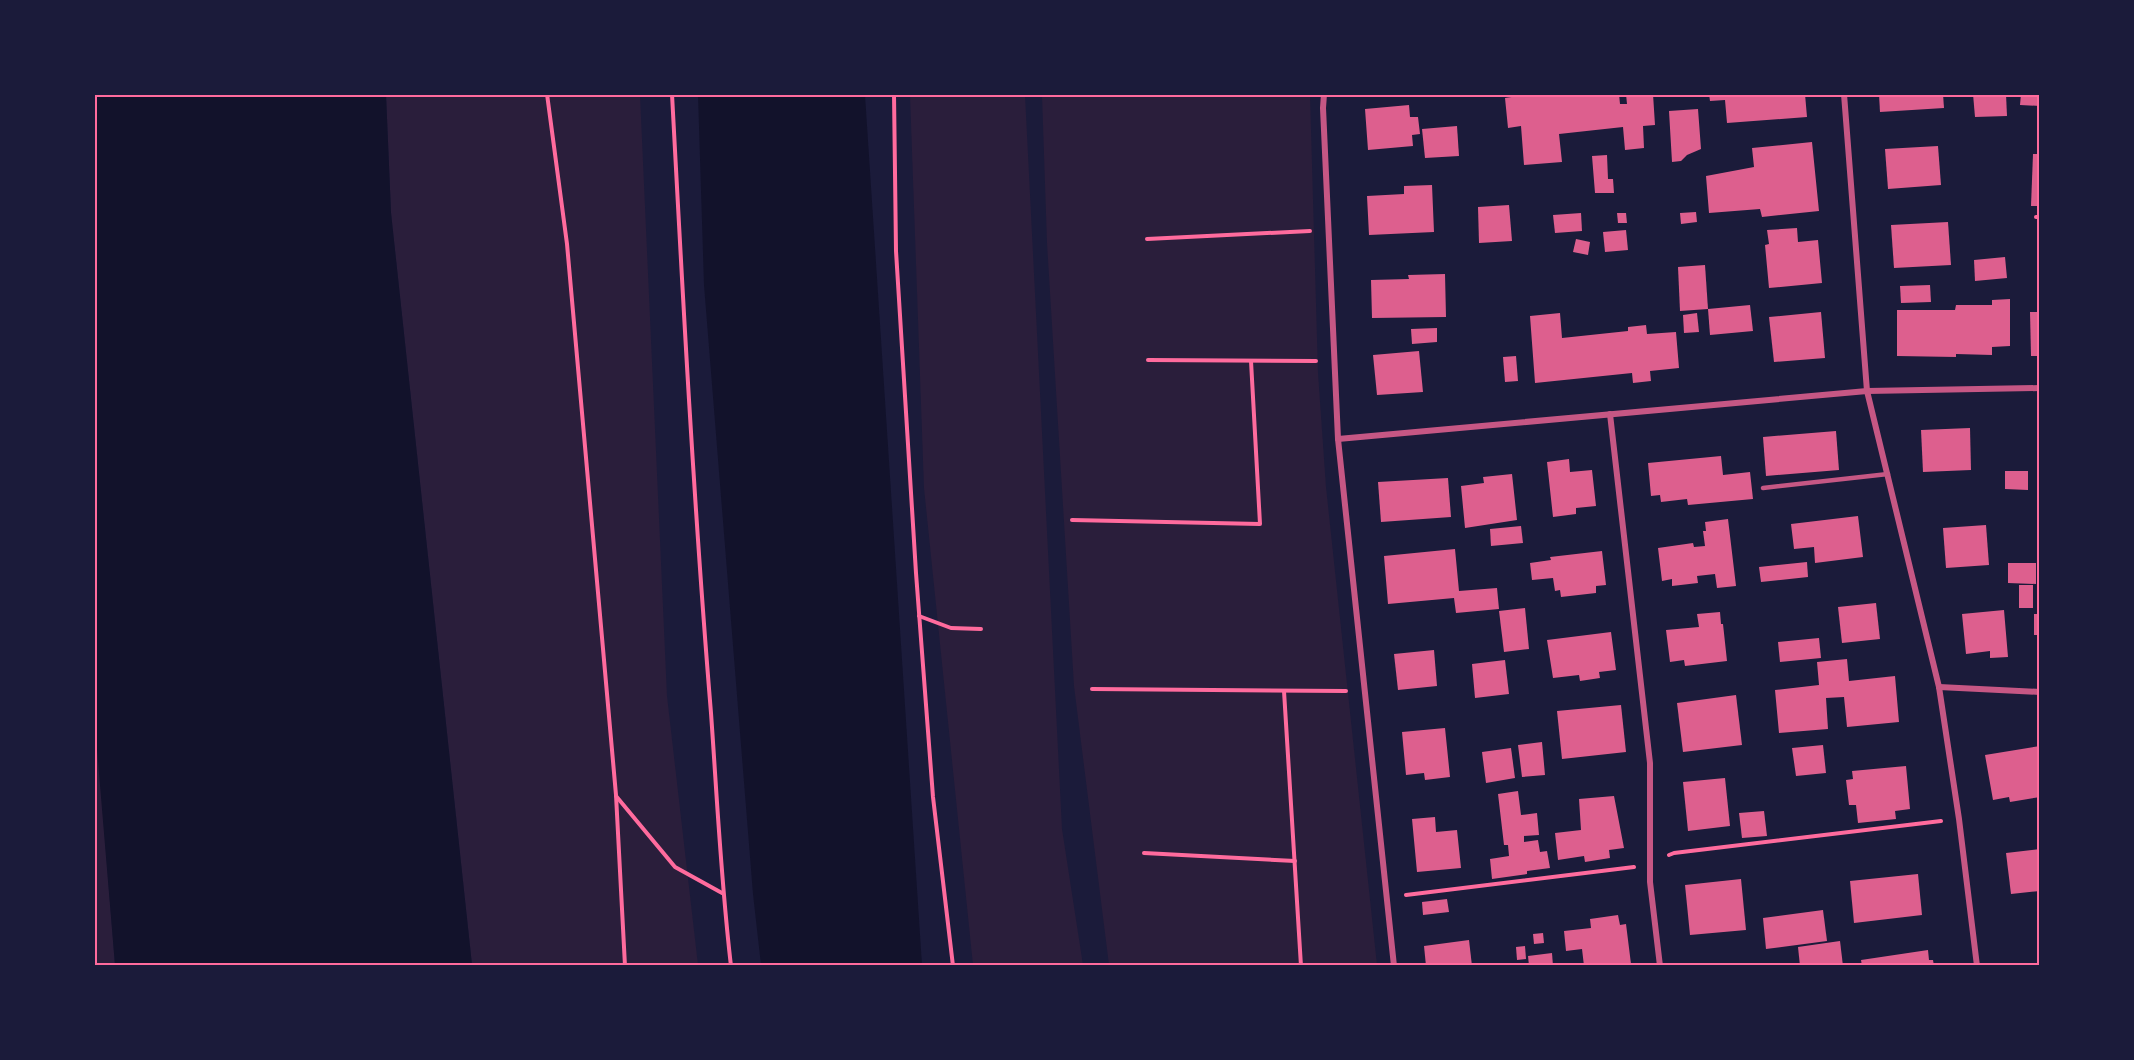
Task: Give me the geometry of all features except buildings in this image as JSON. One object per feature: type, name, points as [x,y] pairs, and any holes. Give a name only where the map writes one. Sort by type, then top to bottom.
[{"type":"street","points":[[1324,94],[1338,439],[1394,966]]},
{"type":"street","points":[[1844,94],[1868,391],[1939,687],[1959,819],[1977,966]]},
{"type":"street","points":[[1338,439],[1868,391],[2040,388]]},
{"type":"street","points":[[1610,414],[1650,763],[1649,865],[1660,966]]},
{"type":"street","points":[[1939,687],[2040,692]]},
{"type":"lane","points":[[1764,488],[1888,474]]},
{"type":"path","points":[[547,94],[567,244],[616,795],[625,966]]},
{"type":"path","points":[[672,94],[695,514],[722,893],[731,966]]},
{"type":"path","points":[[894,94],[896,251],[919,616],[933,798],[953,966]]},
{"type":"path","points":[[1147,239],[1329,230]]},
{"type":"path","points":[[1148,360],[1335,361]]},
{"type":"path","points":[[1072,520],[1260,524],[1251,361]]},
{"type":"path","points":[[919,616],[951,628],[981,629]]},
{"type":"path","points":[[1092,689],[1365,691]]},
{"type":"path","points":[[1284,691],[1301,966]]},
{"type":"path","points":[[616,795],[675,867],[722,893]]},
{"type":"path","points":[[1386,897],[1649,865],[1674,853],[1959,819]]},
{"type":"path","points":[[1144,852],[1295,861]]},
{"type":"shaded area","points":[[94,95],[386,95],[391,213],[472,965],[115,965],[94,713]]},
{"type":"shaded area","points":[[386,95],[640,95],[667,696],[698,965],[472,965],[391,213]]},
{"type":"shaded area","points":[[698,95],[865,95],[922,965],[761,965],[753,894],[704,285]]},
{"type":"shaded area","points":[[910,95],[1025,95],[1062,829],[1083,965],[973,965],[924,488]]},
{"type":"shaded area","points":[[1042,95],[1310,95],[1318,373],[1326,487],[1377,965],[1109,965],[1074,686],[1047,243]]},
{"type":"shaded area","points":[[95,713],[115,965],[95,965]]}]
